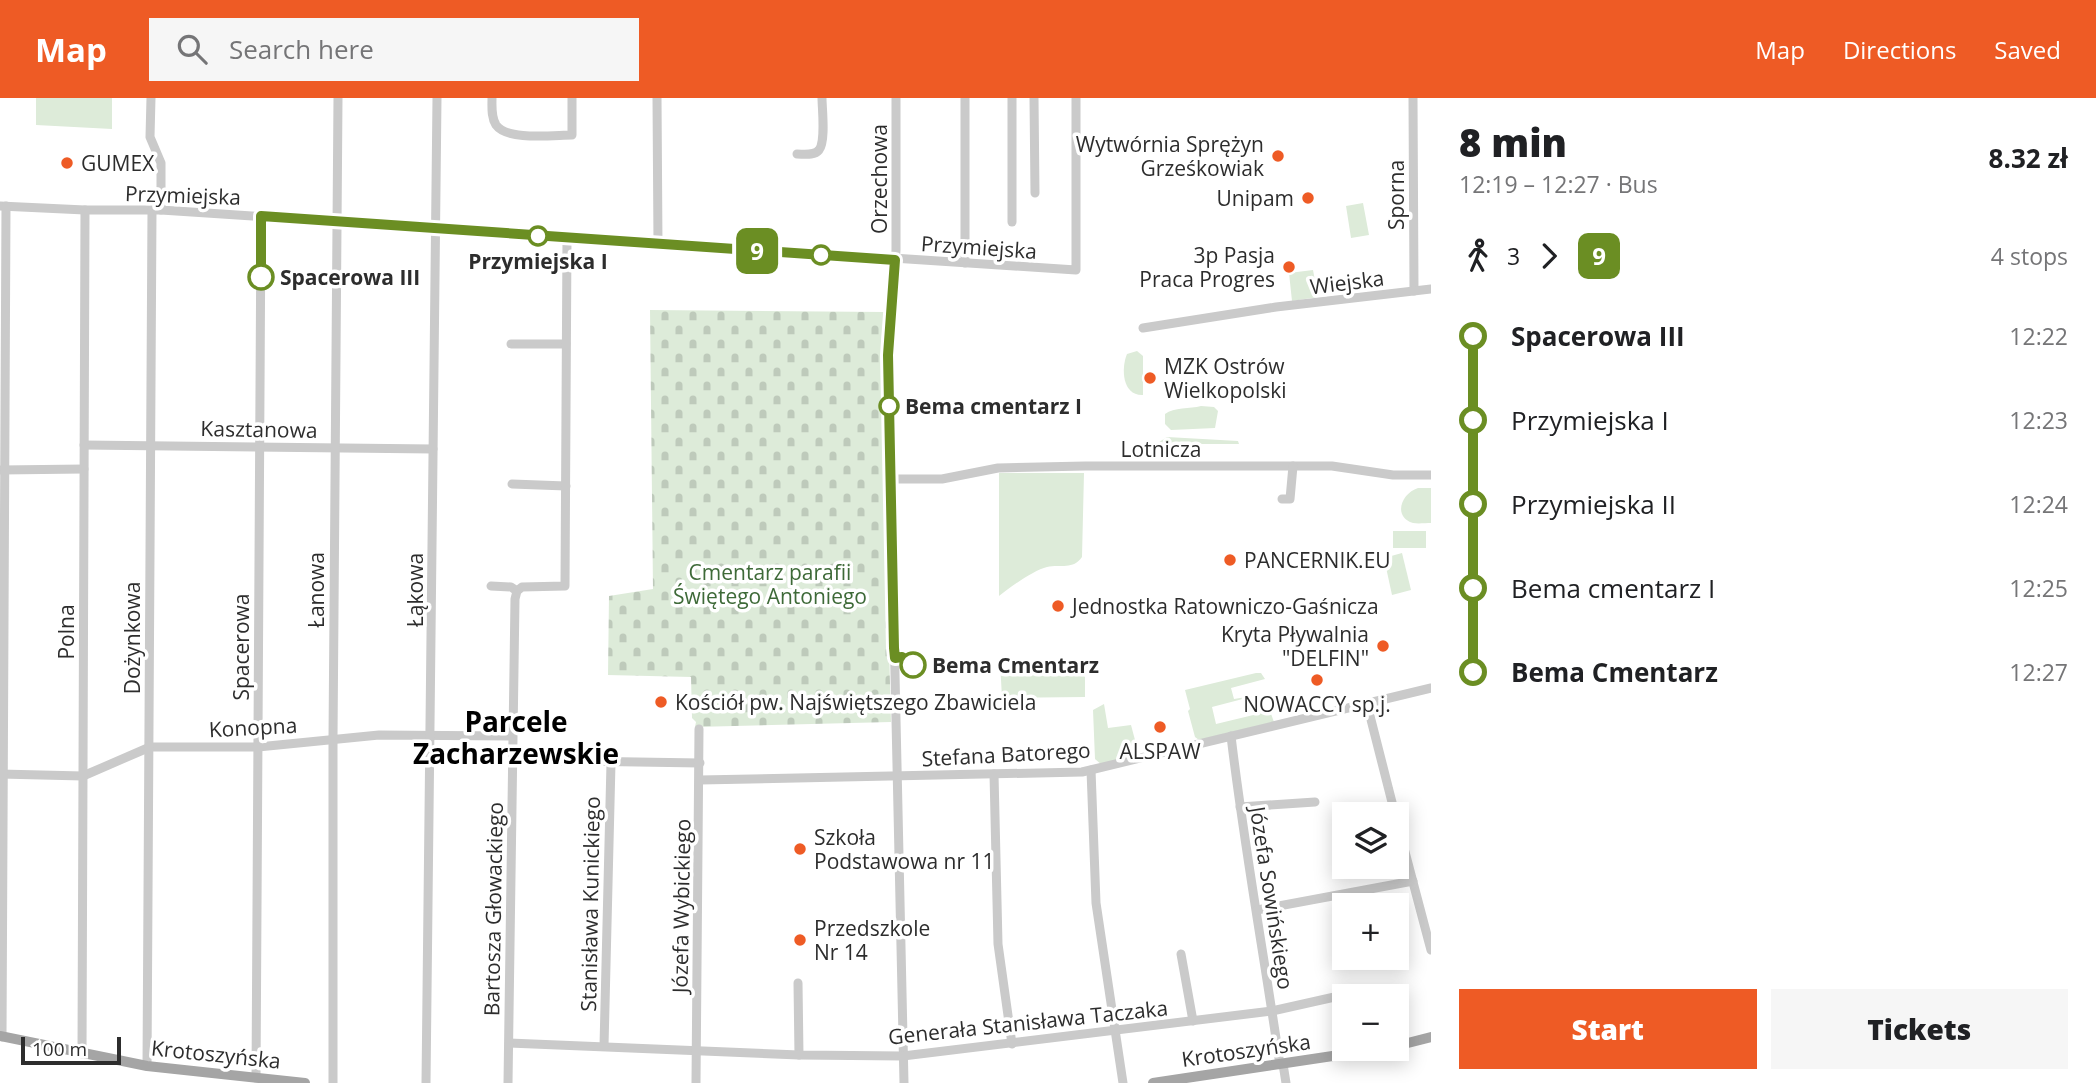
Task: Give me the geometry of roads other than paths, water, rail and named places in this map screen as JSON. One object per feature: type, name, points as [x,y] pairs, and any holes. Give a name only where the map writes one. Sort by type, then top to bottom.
[{"type":"main road","name":"Krotoszyńska","points":[[1,1037],[215,1078],[256,1078],[305,1083]]},
{"type":"main road","points":[[1409,1043],[1431,1037]]},
{"type":"main road","name":"Krotoszyńska","points":[[1153,1083],[1332,1056]]},
{"type":"street","name":"Dożynkowa","points":[[147,1066],[151,445],[156,210],[161,163],[150,137],[151,98]]},
{"type":"street","name":"Łanowa","points":[[333,1083],[332,739],[338,98]]},
{"type":"street","name":"Łąkowa","points":[[426,1083],[437,98]]},
{"type":"street","points":[[492,98],[492,115],[497,127],[510,135],[572,135],[572,98]]},
{"type":"street","points":[[657,98],[658,244]]},
{"type":"street","points":[[797,154],[813,153],[821,145],[822,98]]},
{"type":"street","name":"Orzechowa","points":[[896,98],[895,260],[888,355],[904,1083]]},
{"type":"street","points":[[965,98],[965,262]]},
{"type":"street","points":[[1012,98],[1012,222]]},
{"type":"street","points":[[1034,98],[1035,193]]},
{"type":"street","name":"Przymiejska","points":[[3,206],[261,216],[1076,270],[1076,98]]},
{"type":"street","name":"Sporna","points":[[1413,98],[1414,291]]},
{"type":"street","points":[[1,1037],[3,206]]},
{"type":"street","name":"Polna","points":[[82,1054],[85,210]]},
{"type":"street","name":"Spacerowa","points":[[256,1078],[261,216]]},
{"type":"street","points":[[491,586],[511,587],[517,591],[522,587],[565,586],[567,238]]},
{"type":"street","name":"Wiejska","points":[[1143,328],[1276,307],[1431,289]]},
{"type":"street","points":[[511,344],[566,345]]},
{"type":"street","name":"Kasztanowa","points":[[84,445],[433,449]]},
{"type":"street","points":[[1282,499],[1290,499],[1293,466]]},
{"type":"street","name":"Lotnicza","points":[[891,479],[942,479],[988,469],[1036,467],[1332,466],[1393,475],[1431,475]]},
{"type":"street","points":[[2,470],[83,469]]},
{"type":"street","points":[[512,484],[566,486]]},
{"type":"street","name":"Bartosza Głowackiego","points":[[508,1083],[512,736],[517,591]]},
{"type":"street","name":"Stefana Batorego","points":[[700,780],[1091,770],[1431,688]]},
{"type":"street","points":[[1367,704],[1392,802]]},
{"type":"street","name":"Józefa Wybickiego","points":[[696,1083],[699,729]]},
{"type":"street","name":"Konopna","points":[[2,774],[83,776],[150,747],[258,747],[379,735],[512,736]]},
{"type":"street","name":"Józefa Sowińskiego","points":[[1231,736],[1272,1011],[1286,1083]]},
{"type":"street","points":[[513,760],[699,763]]},
{"type":"street","name":"Stanisława Kunickiego","points":[[604,1046],[611,763]]},
{"type":"street","points":[[1091,770],[1095,894],[1123,1083]]},
{"type":"street","points":[[994,774],[998,944],[1012,1044]]},
{"type":"street","points":[[1240,807],[1315,802]]},
{"type":"street","points":[[1409,866],[1431,950]]},
{"type":"street","points":[[1257,910],[1413,881]]},
{"type":"street","points":[[1181,954],[1193,1021]]},
{"type":"street","points":[[798,983],[799,1055]]},
{"type":"street","name":"Generała Stanisława Taczaka","points":[[509,1043],[799,1055],[903,1056],[1272,1011],[1332,998]]},
{"type":"place","name":"Wytwórnia Sprężyn Grześkowiak","points":[[1278,156]]},
{"type":"place","name":"GUMEX","points":[[67,163]]},
{"type":"place","name":"Unipam","points":[[1308,198]]},
{"type":"place","name":"Przymiejska I","points":[[538,236]]},
{"type":"place","name":"3p Pasja Praca Progres","points":[[1289,267]]},
{"type":"place","name":"Spacerowa III","points":[[261,277]]},
{"type":"place","name":"MZK Ostrów Wielkopolski","points":[[1150,378]]},
{"type":"place","name":"Bema cmentarz I","points":[[889,406]]},
{"type":"place","name":"PANCERNIK.EU","points":[[1230,560]]},
{"type":"place","name":"Jednostka Ratowniczo-Gaśnicza","points":[[1058,606]]},
{"type":"place","name":"Kryta Pływalnia \"DELFIN\"","points":[[1383,646]]},
{"type":"place","name":"Bema Cmentarz","points":[[913,665]]},
{"type":"place","name":"NOWACCY sp.j.","points":[[1317,680]]},
{"type":"place","name":"Kościół pw. Najświętszego Zbawiciela","points":[[661,702]]},
{"type":"place","name":"ALSPAW","points":[[1160,727]]},
{"type":"place","name":"Szkoła Podstawowa nr 11","points":[[800,849]]},
{"type":"place","name":"Przedszkole Nr 14","points":[[800,940]]},
{"type":"district","name":"Parcele Zacharzewskie","points":[[516,737]]},
{"type":"park label","name":"Cmentarz parafii Świętego Antoniego","points":[[770,584]]}]
